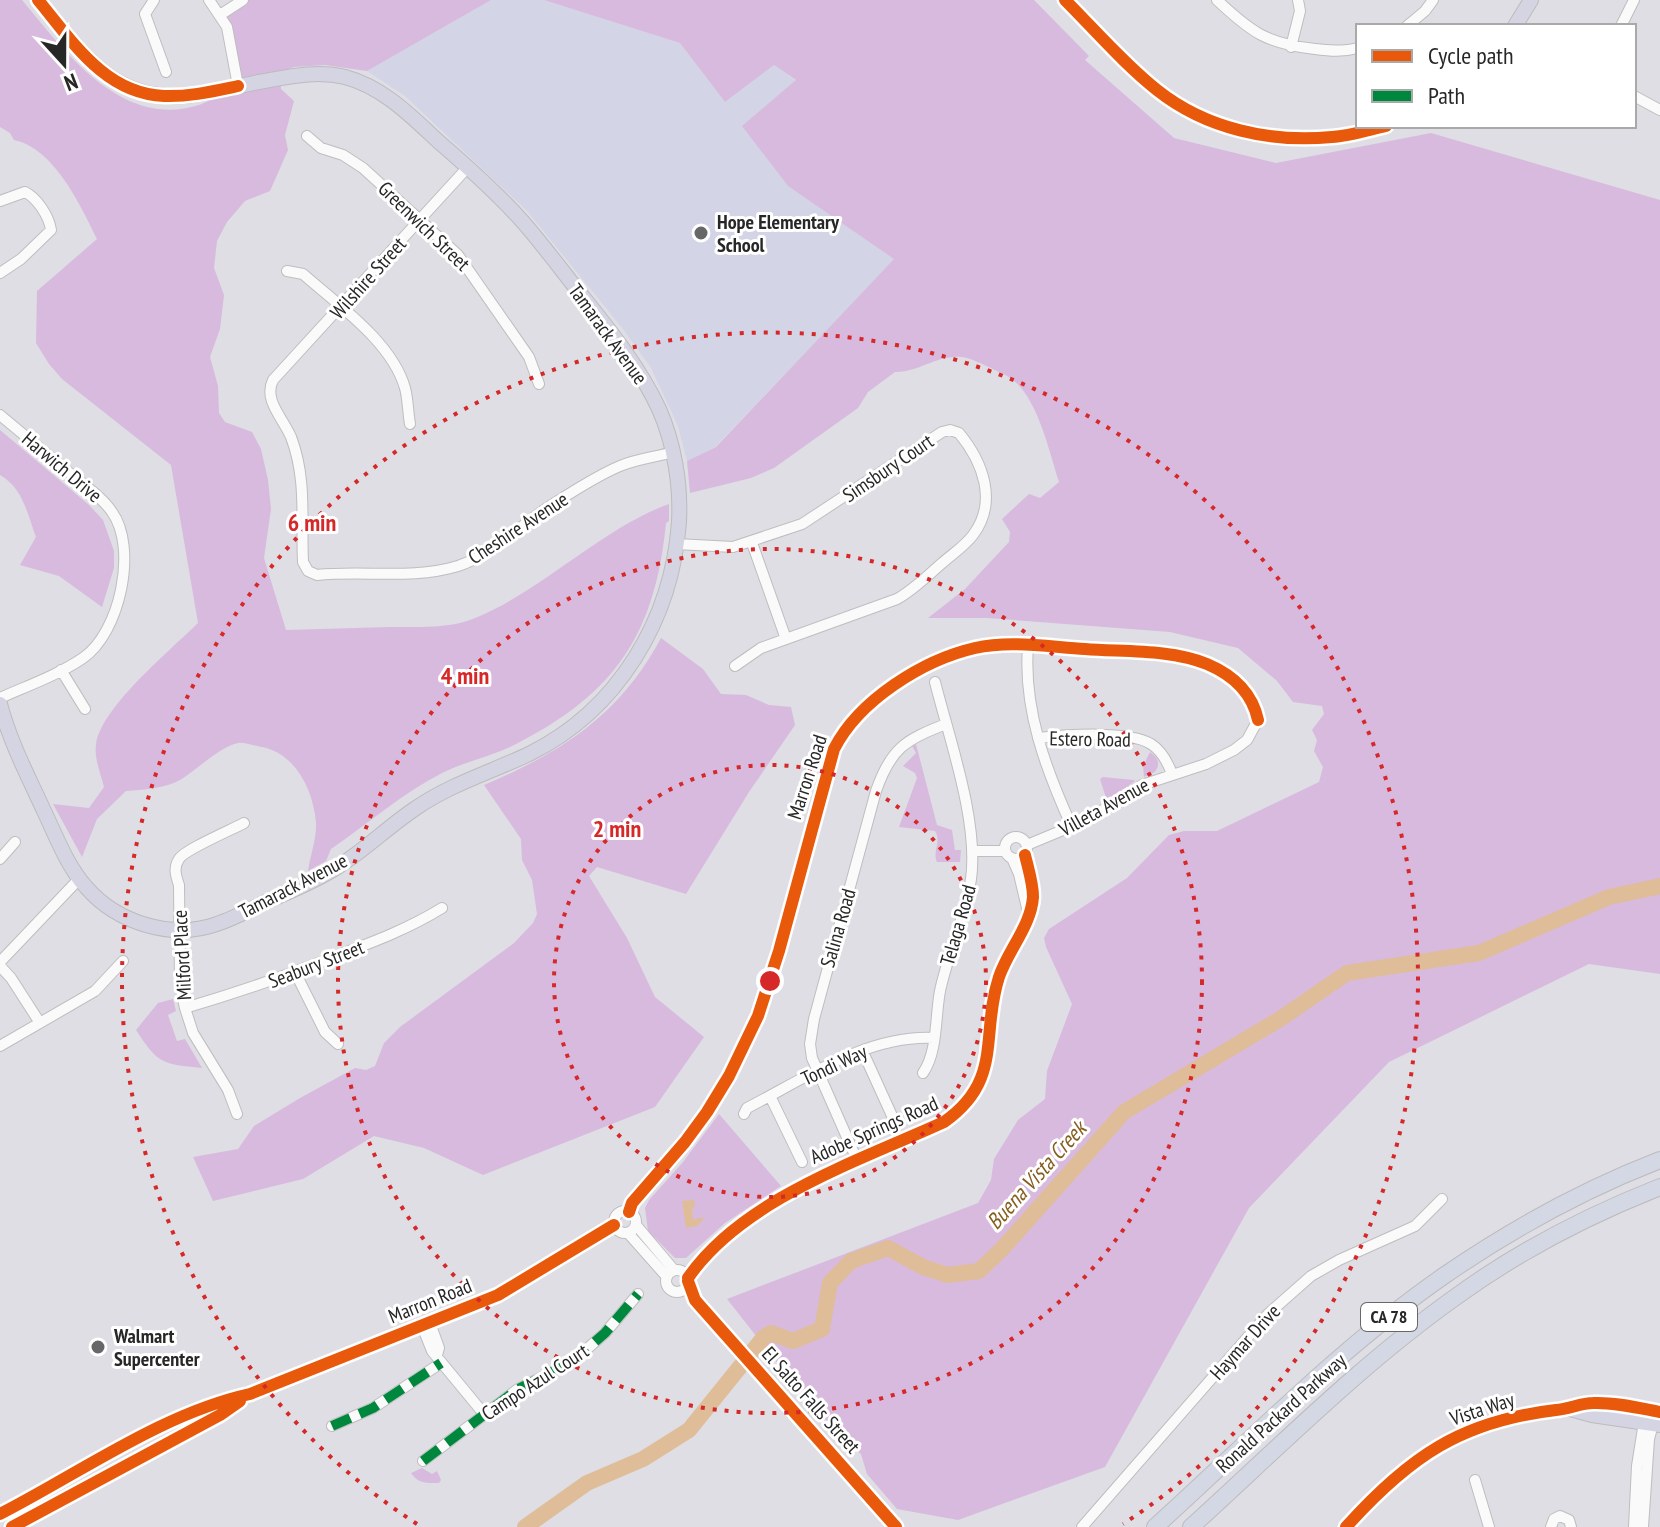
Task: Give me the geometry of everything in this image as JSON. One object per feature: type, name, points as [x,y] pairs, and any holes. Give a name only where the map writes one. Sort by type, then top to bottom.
[{"type":"highway","name":"Ronald Packard Parkway","points":[[1155,1527],[1339,1360],[1446,1274],[1566,1203],[1660,1160]]},
{"type":"highway","name":"Ronald Packard Parkway","points":[[1191,1527],[1369,1365],[1459,1294],[1568,1229],[1660,1187]]},
{"type":"main road","name":"Tamarack Avenue","points":[[4,699],[20,760],[79,879],[88,891],[121,916],[148,926],[179,930],[217,924],[321,877],[447,789],[529,754],[558,738],[587,715],[611,692],[647,639],[664,598],[676,544],[679,497],[673,452],[660,412],[639,371],[624,350],[527,227],[468,167],[393,101],[343,76],[310,73],[191,95],[161,96],[127,88],[91,63],[38,0]]},
{"type":"main road","points":[[1065,0],[1157,90],[1221,126],[1256,134],[1306,139],[1335,137],[1377,128]]},
{"type":"main road","points":[[1516,24],[1531,0]]},
{"type":"main road","name":"Vista Way","points":[[1346,1527],[1376,1493],[1408,1465],[1442,1444],[1483,1426],[1511,1417],[1570,1409],[1592,1415],[1654,1421]]},
{"type":"street","points":[[154,0],[145,14],[166,72]]},
{"type":"street","points":[[209,0],[227,27],[238,86]]},
{"type":"street","points":[[1217,0],[1242,24],[1279,45],[1336,52],[1356,48]]},
{"type":"street","points":[[1291,47],[1300,11],[1298,0]]},
{"type":"street","points":[[1409,24],[1433,0]]},
{"type":"street","points":[[1622,24],[1634,0]]},
{"type":"street","points":[[220,15],[240,1]]},
{"type":"street","points":[[1636,97],[1660,110]]},
{"type":"street","name":"Greenwich Street","points":[[307,136],[321,148],[343,155],[363,168],[458,255],[529,357],[539,384]]},
{"type":"street","name":"Wilshire Street","points":[[308,571],[303,562],[302,479],[290,436],[268,389],[468,167]]},
{"type":"street","points":[[0,201],[25,192],[33,195],[51,230],[21,259],[0,273]]},
{"type":"street","points":[[287,271],[303,274],[378,342],[395,364],[405,388],[410,424]]},
{"type":"street","name":"Harwich Drive","points":[[0,415],[98,496],[121,528],[126,549],[124,574],[109,626],[99,643],[85,657],[4,699]]},
{"type":"street","name":"Simsbury Court","points":[[676,544],[714,547],[752,543],[813,518],[942,432],[950,430],[959,433],[978,465],[986,484],[987,504],[981,523],[971,537],[909,592],[761,648],[735,666]]},
{"type":"street","name":"Cheshire Avenue","points":[[308,571],[317,575],[407,574],[459,565],[499,545],[548,507],[610,471],[673,452]]},
{"type":"street","points":[[752,543],[786,639]]},
{"type":"street","name":"Marron Road","points":[[629,1212],[632,1203],[685,1142],[729,1076],[758,1016],[779,951],[834,749],[842,734],[882,696],[930,663],[997,645],[1170,655],[1205,664],[1242,686],[1255,705],[1258,720]]},
{"type":"street","points":[[1028,646],[1028,692],[1038,738],[1050,779],[1072,827]]},
{"type":"street","points":[[61,670],[85,709]]},
{"type":"street","name":"Telaga Road","points":[[923,1073],[932,1052],[944,974],[966,904],[972,851],[964,801],[935,682]]},
{"type":"street","name":"Villeta Avenue","points":[[1026,850],[1102,812],[1142,785],[1206,764],[1243,744],[1258,720]]},
{"type":"street","name":"Salina Road","points":[[857,1160],[817,1072],[810,1044],[814,1019],[885,765],[897,749],[912,737],[946,724]]},
{"type":"street","name":"Estero Road","points":[[1038,738],[1077,734],[1141,740],[1160,752],[1172,774]]},
{"type":"street","name":"Milford Place","points":[[237,1114],[228,1090],[193,1033],[185,1008],[180,986],[179,885],[175,870],[178,859],[187,851],[244,823]]},
{"type":"street","points":[[972,851],[1008,855],[1019,859],[1026,850],[1021,838],[1013,837],[1007,841],[1008,855],[1019,874],[1028,912]]},
{"type":"street","points":[[0,859],[15,842]]},
{"type":"street","name":"Adobe Springs Road","points":[[679,1275],[736,1229],[805,1184],[944,1122],[963,1109],[973,1096],[985,1069],[998,980],[1033,901],[1026,850]]},
{"type":"street","points":[[40,1023],[0,964],[79,879]]},
{"type":"street","name":"Seabury Street","points":[[185,1008],[295,972],[412,926],[442,908]]},
{"type":"street","points":[[0,1046],[95,991],[123,961]]},
{"type":"street","points":[[295,972],[325,1032],[338,1044]]},
{"type":"street","name":"Tondi Way","points":[[744,1114],[747,1108],[770,1096],[863,1052],[901,1038],[933,1038]]},
{"type":"street","points":[[863,1052],[893,1118]]},
{"type":"street","points":[[770,1096],[802,1162]]},
{"type":"street","name":"Haymar Drive","points":[[1082,1527],[1268,1314],[1311,1276],[1415,1226],[1442,1199]]},
{"type":"street","points":[[629,1212],[635,1217],[632,1229],[621,1232],[614,1225],[615,1218],[619,1213],[629,1212]]},
{"type":"street","name":"Marron Road","points":[[0,1514],[136,1440],[216,1401],[250,1394],[498,1295],[606,1227],[614,1225]]},
{"type":"street","name":"El Salto Falls Street","points":[[632,1229],[679,1275],[698,1304],[891,1525]]},
{"type":"street","points":[[679,1275],[686,1287],[679,1292],[669,1289],[679,1275]]},
{"type":"street","name":"El Salto Falls Street","points":[[679,1292],[698,1304]]},
{"type":"street","name":"Campo Azul Court","points":[[423,1461],[518,1389],[564,1366],[605,1333],[623,1308],[638,1294]]},
{"type":"street","points":[[426,1324],[432,1351],[484,1414]]},
{"type":"street","points":[[332,1426],[373,1408],[439,1359]]},
{"type":"street","name":"Marron Road","points":[[12,1527],[220,1415],[250,1394]]},
{"type":"street","points":[[1634,1527],[1637,1466],[1654,1421]]},
{"type":"street","points":[[1643,1527],[1649,1439],[1654,1421]]},
{"type":"street","points":[[1475,1480],[1489,1527]]},
{"type":"street","points":[[1551,1527],[1554,1519],[1560,1516],[1567,1518],[1571,1527]]},
{"type":"shaded area","points":[[0,0],[22,0],[76,62],[120,96],[144,106],[171,110],[199,105],[238,86],[220,15],[243,0],[491,0],[367,71],[325,65],[294,67],[280,72],[281,89],[294,101],[285,135],[288,150],[270,191],[245,201],[227,222],[217,241],[214,268],[224,295],[220,329],[210,357],[218,386],[219,413],[225,422],[252,432],[261,449],[271,509],[264,558],[286,630],[436,626],[470,620],[528,590],[621,528],[669,504],[669,521],[666,523],[652,597],[640,628],[605,681],[580,704],[551,724],[516,744],[451,769],[399,799],[331,849],[326,861],[308,871],[316,828],[307,786],[284,757],[262,747],[240,743],[231,745],[174,783],[126,791],[97,819],[82,857],[53,804],[89,808],[104,787],[96,750],[100,730],[138,680],[198,623],[171,465],[62,379],[36,343],[37,291],[97,239],[74,195],[54,166],[42,154],[14,140],[10,133],[0,127]]},
{"type":"shaded area","name":"Hope Elementary School","points":[[491,0],[544,0],[680,43],[725,102],[774,65],[796,81],[743,126],[788,186],[895,259],[715,447],[687,461],[678,426],[651,368],[527,211],[405,96],[367,71]]},
{"type":"shaded area","points":[[544,0],[1034,0],[1089,56],[1085,60],[1174,138],[1276,163],[1431,133],[1660,200],[1660,974],[1589,964],[1389,1062],[1249,1208],[1105,1467],[958,1520],[897,1509],[867,1474],[861,1454],[824,1422],[727,1299],[978,1203],[991,1180],[994,1159],[1018,1120],[1045,1099],[1047,1071],[1072,1004],[1046,947],[1044,938],[1049,929],[1127,878],[1169,835],[1184,831],[1217,831],[1319,782],[1323,767],[1314,751],[1317,740],[1312,730],[1324,714],[1322,706],[1293,702],[1277,681],[1238,648],[1170,632],[987,618],[928,618],[965,589],[1009,542],[1010,532],[1002,519],[1029,494],[1040,498],[1059,482],[1042,427],[1022,389],[1008,377],[973,360],[952,357],[895,372],[868,392],[858,408],[774,468],[751,478],[690,493],[687,461],[716,447],[894,259],[788,186],[742,126],[796,80],[774,65],[725,102],[680,43]]},
{"type":"shaded area","points":[[0,430],[103,520],[114,551],[114,568],[102,607],[59,576],[20,565],[36,537],[19,494],[0,475]]},
{"type":"shaded area","points":[[661,638],[703,669],[721,694],[746,695],[769,705],[791,707],[795,725],[686,894],[597,867],[589,876],[627,938],[655,997],[704,1037],[655,1107],[483,1175],[424,1148],[374,1136],[303,1179],[213,1201],[193,1157],[238,1149],[254,1126],[300,1098],[355,1068],[366,1070],[375,1066],[384,1043],[400,1027],[514,943],[533,923],[537,914],[532,880],[522,860],[521,839],[484,785],[539,759],[608,710],[645,665]]},
{"type":"shaded area","points":[[916,744],[937,825],[952,830],[955,850],[961,850],[960,862],[937,862],[938,839],[935,831],[899,827],[917,778],[915,773],[903,766],[916,753],[912,746]]},
{"type":"shaded area","points":[[1150,752],[1157,759],[1158,766],[1155,772],[1144,777],[1143,766]]},
{"type":"shaded area","points":[[1100,779],[1135,781],[1107,801]]},
{"type":"shaded area","points":[[173,999],[176,1011],[168,1015],[177,1041],[185,1039],[202,1068],[162,1060],[150,1050],[136,1030],[158,1003]]},
{"type":"shaded area","points":[[719,1114],[781,1186],[725,1223],[686,1258],[675,1258],[648,1231],[645,1208]]},
{"type":"shaded area","points":[[694,1200],[693,1220],[703,1217],[703,1220],[697,1226],[686,1228],[682,1201]]},
{"type":"shaded area","points":[[422,1468],[432,1474],[437,1471],[441,1480],[439,1483],[420,1481],[411,1473]]},
{"type":"waterway","name":"Buena Vista Creek","points":[[525,1527],[587,1483],[643,1459],[689,1430],[764,1337],[771,1333],[793,1341],[822,1329],[830,1283],[851,1261],[888,1248],[923,1267],[947,1275],[979,1271],[1124,1112],[1280,1019],[1347,973],[1479,953],[1609,897],[1660,886]]},
{"type":"marked path","points":[[423,1461],[518,1389],[579,1356],[605,1333],[638,1294]]},
{"type":"marked path","points":[[332,1426],[373,1408],[441,1363]]},
{"type":"cycle path","points":[[38,0],[77,48],[107,76],[124,86],[164,96],[238,86]]},
{"type":"cycle path","points":[[1065,0],[1145,80],[1196,115],[1240,130],[1286,138],[1346,135],[1377,128]]},
{"type":"cycle path","points":[[629,1212],[632,1203],[707,1112],[729,1076],[758,1016],[779,951],[834,749],[859,714],[876,699],[914,672],[955,654],[1002,644],[1030,645],[1147,652],[1193,659],[1233,679],[1251,701],[1258,720]]},
{"type":"cycle path","points":[[688,1278],[711,1250],[771,1204],[841,1167],[944,1122],[963,1106],[983,1073],[999,977],[1031,908],[1032,886],[1025,855]]},
{"type":"cycle path","points":[[0,1514],[185,1415],[250,1394],[498,1295],[614,1225]]},
{"type":"cycle path","points":[[688,1281],[695,1300],[896,1527]]},
{"type":"cycle path","points":[[12,1527],[220,1415],[240,1401]]},
{"type":"cycle path","points":[[1346,1527],[1369,1502],[1415,1462],[1464,1433],[1522,1415],[1588,1403],[1618,1404],[1660,1412]]},
{"type":"place","name":"Hope Elementary School","points":[[701,233]]},
{"type":"place","name":"Walmart Supercenter","points":[[98,1347]]}]
